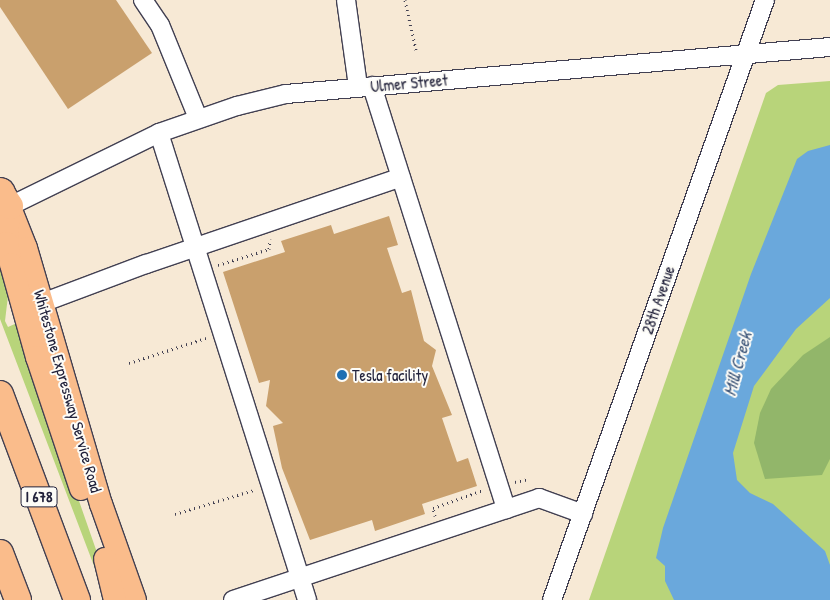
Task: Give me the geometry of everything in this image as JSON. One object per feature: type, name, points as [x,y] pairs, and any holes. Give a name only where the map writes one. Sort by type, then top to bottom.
[{"type":"highway","name":"I 678","points":[[0,394],[77,600]]},
{"type":"highway","points":[[0,553],[18,600]]},
{"type":"main road","name":"Whitestone Expressway Service Road","points":[[0,182],[42,303],[99,496],[135,600]]},
{"type":"main road","points":[[5,198],[7,243],[11,264],[40,366],[112,580],[115,600]]},
{"type":"street","points":[[143,0],[168,41],[198,118]]},
{"type":"street","points":[[346,0],[365,87],[401,177],[506,509]]},
{"type":"street","name":"28th Avenue","points":[[552,600],[764,0]]},
{"type":"street","name":"Ulmer Street","points":[[5,198],[198,118],[286,94],[830,47]]},
{"type":"street","points":[[159,133],[307,600]]},
{"type":"street","points":[[42,303],[196,247],[401,177]]},
{"type":"street","points":[[233,600],[539,498],[583,514]]},
{"type":"path","points":[[405,0],[416,50]]},
{"type":"path","points":[[215,266],[269,249],[270,238],[279,235]]},
{"type":"path","points":[[213,259],[218,275]]},
{"type":"path","points":[[128,364],[223,333]]},
{"type":"path","points":[[514,482],[529,479]]},
{"type":"path","points":[[427,522],[436,519],[433,508],[487,489],[484,480]]},
{"type":"path","points":[[175,514],[271,484]]},
{"type":"green space","points":[[830,81],[830,600],[589,600],[766,93],[778,85]]},
{"type":"green space","points":[[0,264],[8,296],[5,321],[8,327],[17,323],[109,587],[107,600],[0,319]]},
{"type":"green space","points":[[830,337],[830,459],[822,475],[765,479],[754,443],[760,413],[771,389],[803,355]]},
{"type":"water","name":"Mill Creek","points":[[830,145],[830,298],[796,329],[754,386],[733,453],[737,480],[750,493],[773,504],[825,551],[830,565],[830,600],[674,600],[665,581],[665,566],[656,558],[663,528],[751,274],[797,159],[808,151]]},
{"type":"building","points":[[0,0],[116,0],[152,53],[68,109],[0,7]]},
{"type":"building","name":"Tesla facility","points":[[389,216],[398,245],[387,248],[402,293],[411,290],[424,341],[436,350],[432,366],[452,415],[442,418],[457,462],[468,458],[477,486],[422,504],[425,514],[375,531],[372,520],[310,540],[282,468],[273,426],[283,423],[266,406],[270,380],[259,383],[223,272],[285,252],[281,241],[331,225],[334,234]]},
{"type":"place","name":"Tesla facility","points":[[342,375]]}]
